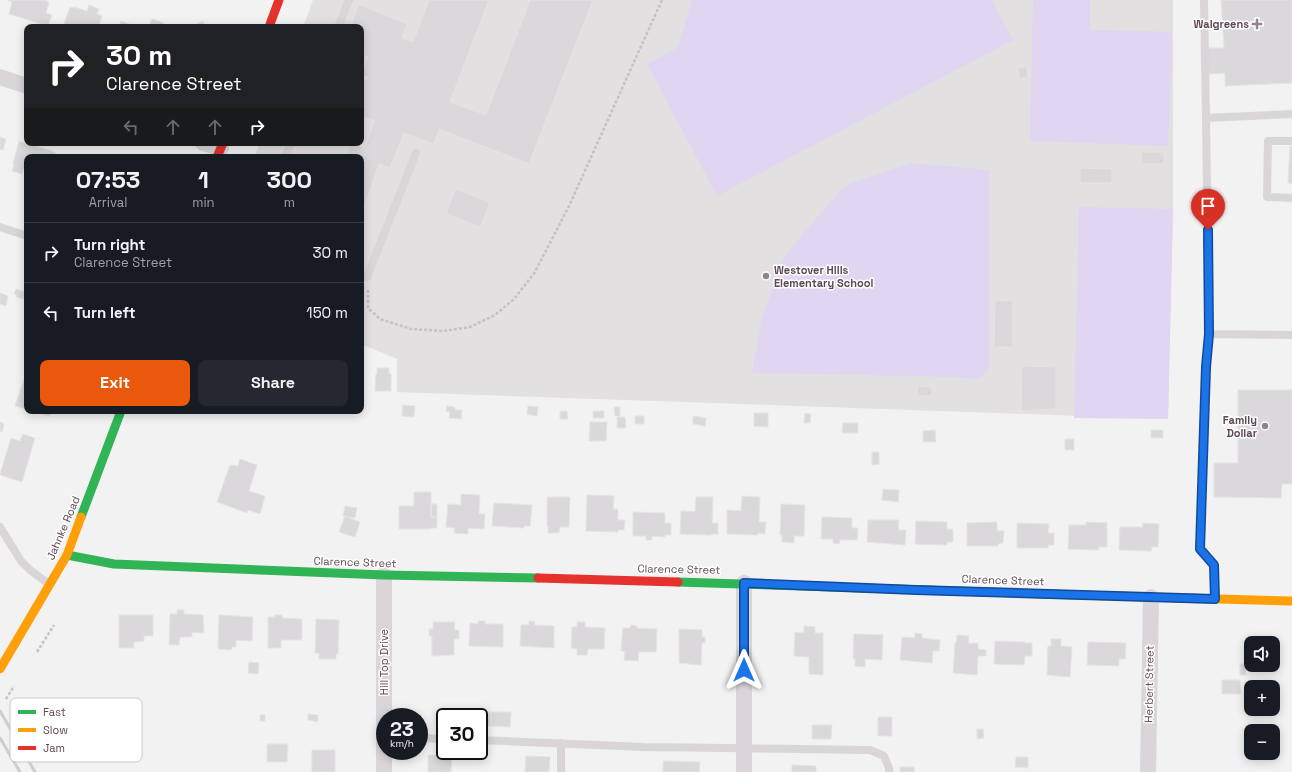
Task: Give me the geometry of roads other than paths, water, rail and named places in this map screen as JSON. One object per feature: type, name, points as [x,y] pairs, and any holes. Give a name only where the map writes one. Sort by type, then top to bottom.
[{"type":"street","points":[[270,24],[279,0]]},
{"type":"street","points":[[0,77],[24,85]]},
{"type":"street","points":[[210,146],[220,150]]},
{"type":"street","name":"Jahnke Road","points":[[0,669],[66,555],[120,414]]},
{"type":"street","name":"Clarence Street","points":[[66,555],[114,564],[384,575],[744,583],[1292,601]]},
{"type":"street","name":"Hill Top Drive","points":[[384,575],[384,708]]},
{"type":"street","points":[[744,583],[744,772]]},
{"type":"street","name":"Herbert Street","points":[[1148,772],[1151,597]]},
{"type":"street","name":"Hill Top Drive","points":[[384,760],[384,772]]},
{"type":"lane","points":[[339,24],[349,0]]},
{"type":"lane","points":[[1204,0],[1209,334],[1206,367],[1200,549],[1214,565],[1215,599]]},
{"type":"lane","points":[[1206,118],[1292,114]]},
{"type":"lane","points":[[1292,141],[1268,141],[1267,197],[1292,198]]},
{"type":"lane","points":[[364,276],[416,153]]},
{"type":"lane","points":[[0,227],[24,235]]},
{"type":"lane","points":[[1209,334],[1292,335]]},
{"type":"lane","points":[[0,527],[22,561],[30,570],[50,585]]},
{"type":"lane","points":[[488,740],[644,747],[870,750],[884,756],[889,772]]},
{"type":"lane","points":[[561,743],[561,772]]},
{"type":"railway","points":[[0,711],[10,728]]},
{"type":"railway","points":[[0,738],[10,755]]},
{"type":"railway","points":[[14,762],[20,772]]},
{"type":"railway","points":[[29,762],[35,772]]},
{"type":"place","name":"Walgreens","points":[[1257,24]]},
{"type":"place","name":"Westover Hills Elementary School","points":[[766,276]]},
{"type":"place","name":"Family Dollar","points":[[1265,426]]}]
